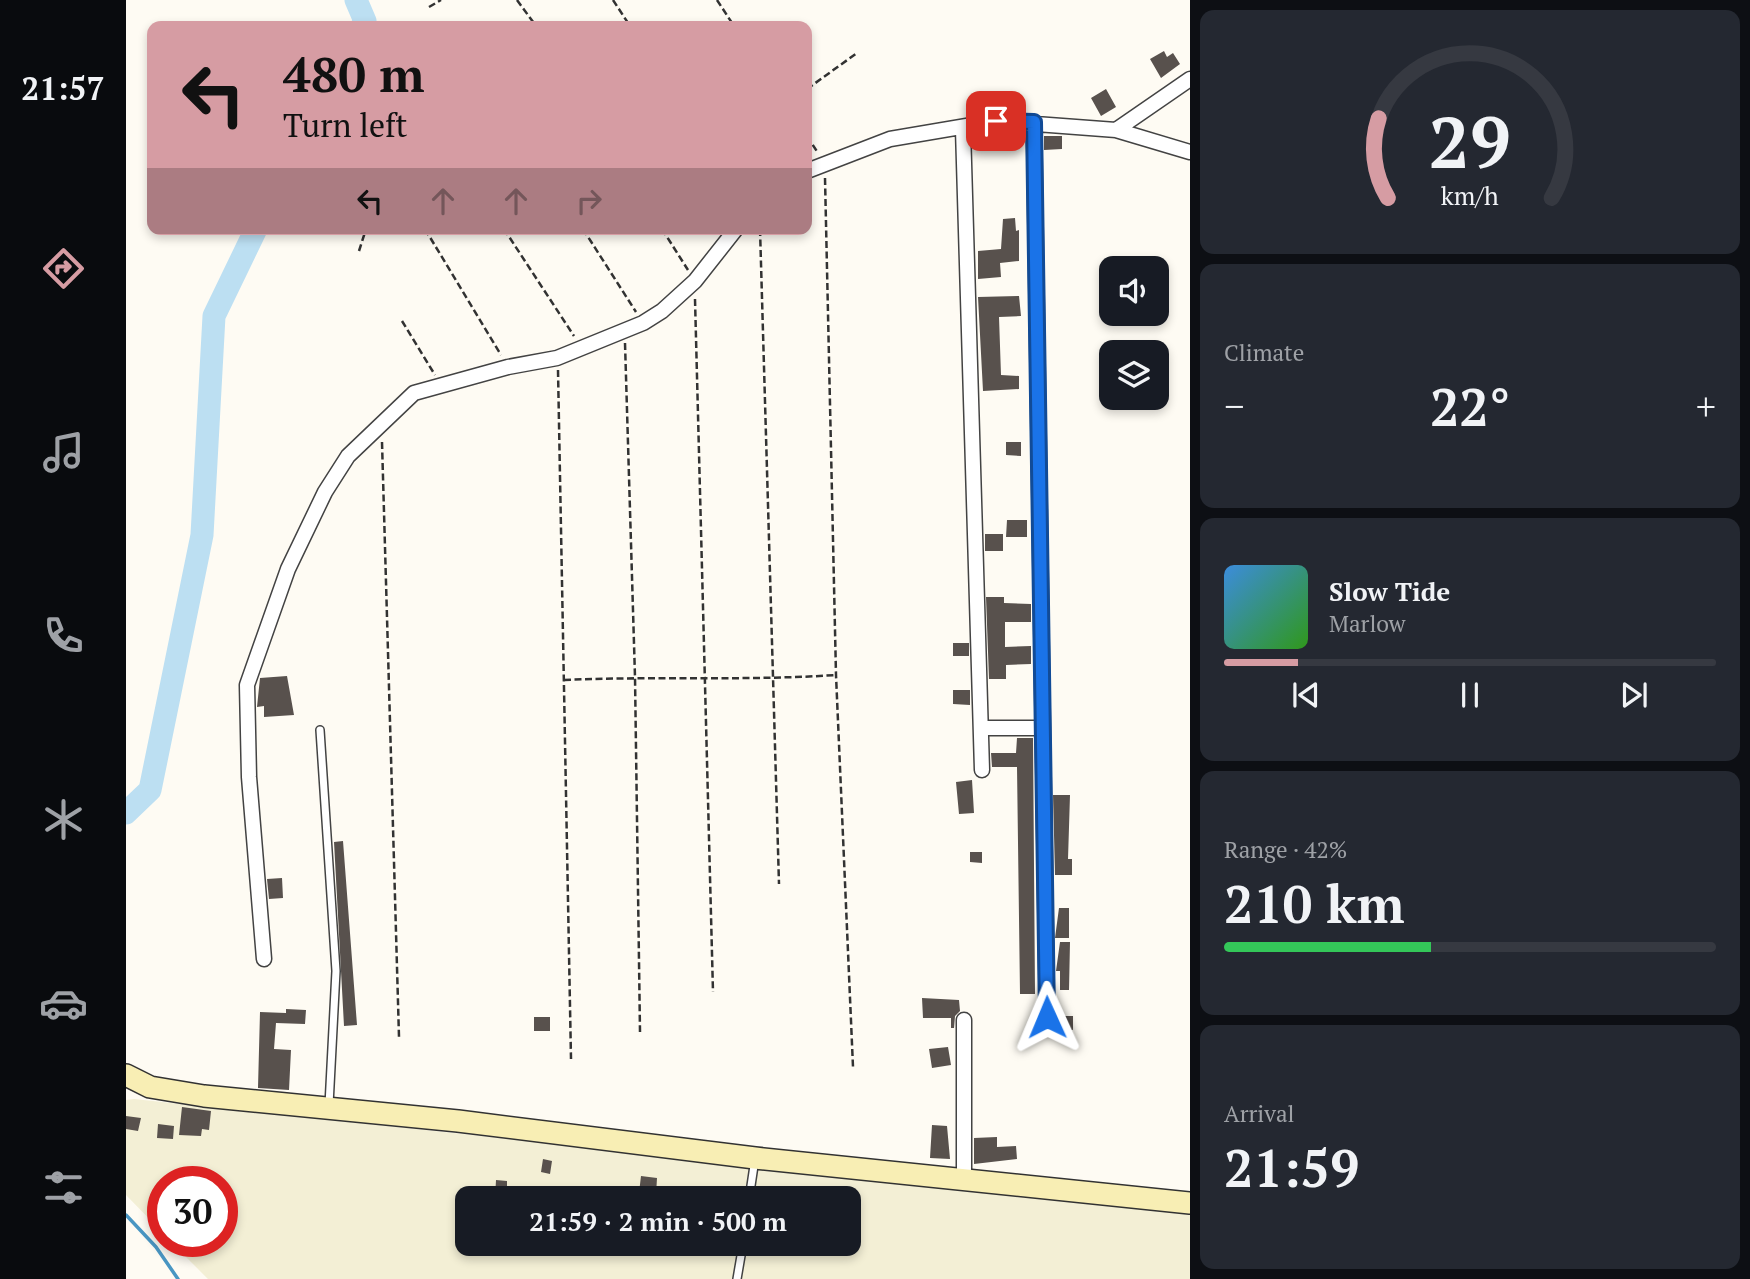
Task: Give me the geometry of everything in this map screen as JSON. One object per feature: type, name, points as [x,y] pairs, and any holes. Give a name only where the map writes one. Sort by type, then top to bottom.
[{"type":"street","points":[[1116,130],[1189,81]]},
{"type":"street","points":[[812,168],[890,139],[963,129],[996,121],[1116,130],[1190,152]]},
{"type":"street","points":[[1034,122],[1047,1017]]},
{"type":"street","points":[[963,129],[982,770]]},
{"type":"street","points":[[264,959],[249,777],[247,685],[288,569],[324,492],[348,456],[414,393],[508,367],[557,358],[625,332],[662,311],[695,281],[731,235]]},
{"type":"street","points":[[982,728],[1042,728]]},
{"type":"street","points":[[964,1020],[964,1180]]},
{"type":"street","points":[[126,1075],[150,1087],[204,1096],[458,1121],[755,1158],[1190,1203]]},
{"type":"lane","points":[[320,730],[336,971],[329,1109]]},
{"type":"lane","points":[[751,1186],[755,1158]]},
{"type":"lane","points":[[737,1279],[741,1256]]},
{"type":"path","points":[[429,8],[441,0]]},
{"type":"path","points":[[517,0],[532,21]]},
{"type":"path","points":[[613,0],[627,21]]},
{"type":"path","points":[[717,0],[731,21]]},
{"type":"path","points":[[812,85],[857,52]]},
{"type":"path","points":[[812,144],[825,164],[836,675],[853,1067]]},
{"type":"path","points":[[359,251],[364,235]]},
{"type":"path","points":[[429,235],[508,367]]},
{"type":"path","points":[[508,235],[581,348]]},
{"type":"path","points":[[587,235],[643,323]]},
{"type":"path","points":[[666,235],[695,281],[713,992]]},
{"type":"path","points":[[760,235],[779,884]]},
{"type":"path","points":[[402,321],[440,384]]},
{"type":"path","points":[[625,332],[635,677],[640,1032]]},
{"type":"path","points":[[557,358],[570,1059]]},
{"type":"path","points":[[382,421],[400,1037]]},
{"type":"path","points":[[564,680],[703,676],[775,679],[836,675]]},
{"type":"shaded area","points":[[134,1099],[1190,1211],[1190,1279],[208,1279],[186,1257],[238,1257],[238,1166],[147,1166],[147,1217],[126,1195],[126,1100]]},
{"type":"building","points":[[1164,51],[1167,57],[1173,53],[1180,64],[1161,78],[1150,59]]},
{"type":"building","points":[[1106,89],[1116,107],[1101,116],[1091,98]]},
{"type":"building","points":[[1044,136],[1062,136],[1062,149],[1044,150]]},
{"type":"building","points":[[1015,218],[1016,231],[1019,230],[1019,261],[1000,263],[1001,277],[978,279],[978,251],[1001,249],[1003,219]]},
{"type":"building","points":[[1019,296],[1021,316],[999,317],[1001,375],[1019,376],[1019,389],[983,391],[978,297]]},
{"type":"building","points":[[1006,442],[1021,442],[1021,456],[1006,455]]},
{"type":"building","points":[[1007,520],[1027,520],[1027,537],[1006,537]]},
{"type":"building","points":[[985,534],[1003,534],[1003,551],[985,551]]},
{"type":"building","points":[[986,597],[1004,597],[1004,603],[1031,604],[1031,622],[1005,622],[1005,647],[1031,646],[1031,664],[1006,665],[1006,679],[989,679]]},
{"type":"building","points":[[953,643],[969,643],[969,656],[953,656]]},
{"type":"building","points":[[287,676],[294,715],[264,717],[264,706],[257,707],[260,678]]},
{"type":"building","points":[[953,690],[970,690],[970,705],[953,704]]},
{"type":"building","points":[[1017,738],[1033,738],[1035,994],[1020,994],[1017,767],[992,767],[991,753],[1016,753]]},
{"type":"building","points":[[972,780],[974,813],[959,814],[956,782]]},
{"type":"building","points":[[1053,795],[1070,795],[1068,859],[1072,859],[1072,875],[1055,875]]},
{"type":"building","points":[[343,841],[357,1025],[344,1026],[334,842]]},
{"type":"building","points":[[970,852],[982,852],[982,863],[970,862]]},
{"type":"building","points":[[282,878],[283,898],[269,899],[267,879]]},
{"type":"building","points":[[1059,908],[1069,908],[1069,938],[1055,938]]},
{"type":"building","points":[[1060,942],[1070,942],[1069,990],[1060,990],[1060,971],[1056,971]]},
{"type":"building","points":[[922,998],[959,1000],[960,1011],[955,1016],[954,1028],[951,1028],[951,1018],[923,1018]]},
{"type":"building","points":[[286,1009],[306,1010],[305,1024],[276,1023],[274,1049],[291,1050],[289,1090],[258,1088],[260,1012],[286,1013]]},
{"type":"building","points":[[1057,1016],[1073,1016],[1073,1030],[1057,1029]]},
{"type":"building","points":[[534,1017],[550,1017],[550,1031],[534,1031]]},
{"type":"building","points":[[948,1047],[951,1065],[932,1068],[929,1049]]},
{"type":"building","points":[[182,1107],[211,1111],[209,1130],[202,1129],[201,1136],[179,1135]]},
{"type":"building","points":[[126,1116],[141,1118],[138,1131],[126,1129]]},
{"type":"building","points":[[158,1124],[174,1126],[173,1139],[157,1138]]},
{"type":"building","points":[[932,1125],[947,1126],[950,1159],[930,1158]]},
{"type":"building","points":[[997,1137],[997,1147],[1016,1146],[1017,1159],[974,1164],[974,1138]]},
{"type":"building","points":[[543,1159],[552,1161],[550,1174],[541,1172]]},
{"type":"building","points":[[641,1176],[657,1178],[657,1186],[640,1186]]},
{"type":"building","points":[[496,1180],[507,1181],[507,1186],[496,1186]]},
{"type":"waterway","points":[[356,0],[365,21]]},
{"type":"waterway","points":[[126,813],[150,790],[202,535],[214,316],[253,235]]},
{"type":"waterway","points":[[126,1215],[156,1247],[178,1279]]},
{"type":"route","points":[[996,121],[1034,122],[1047,1017]]}]
